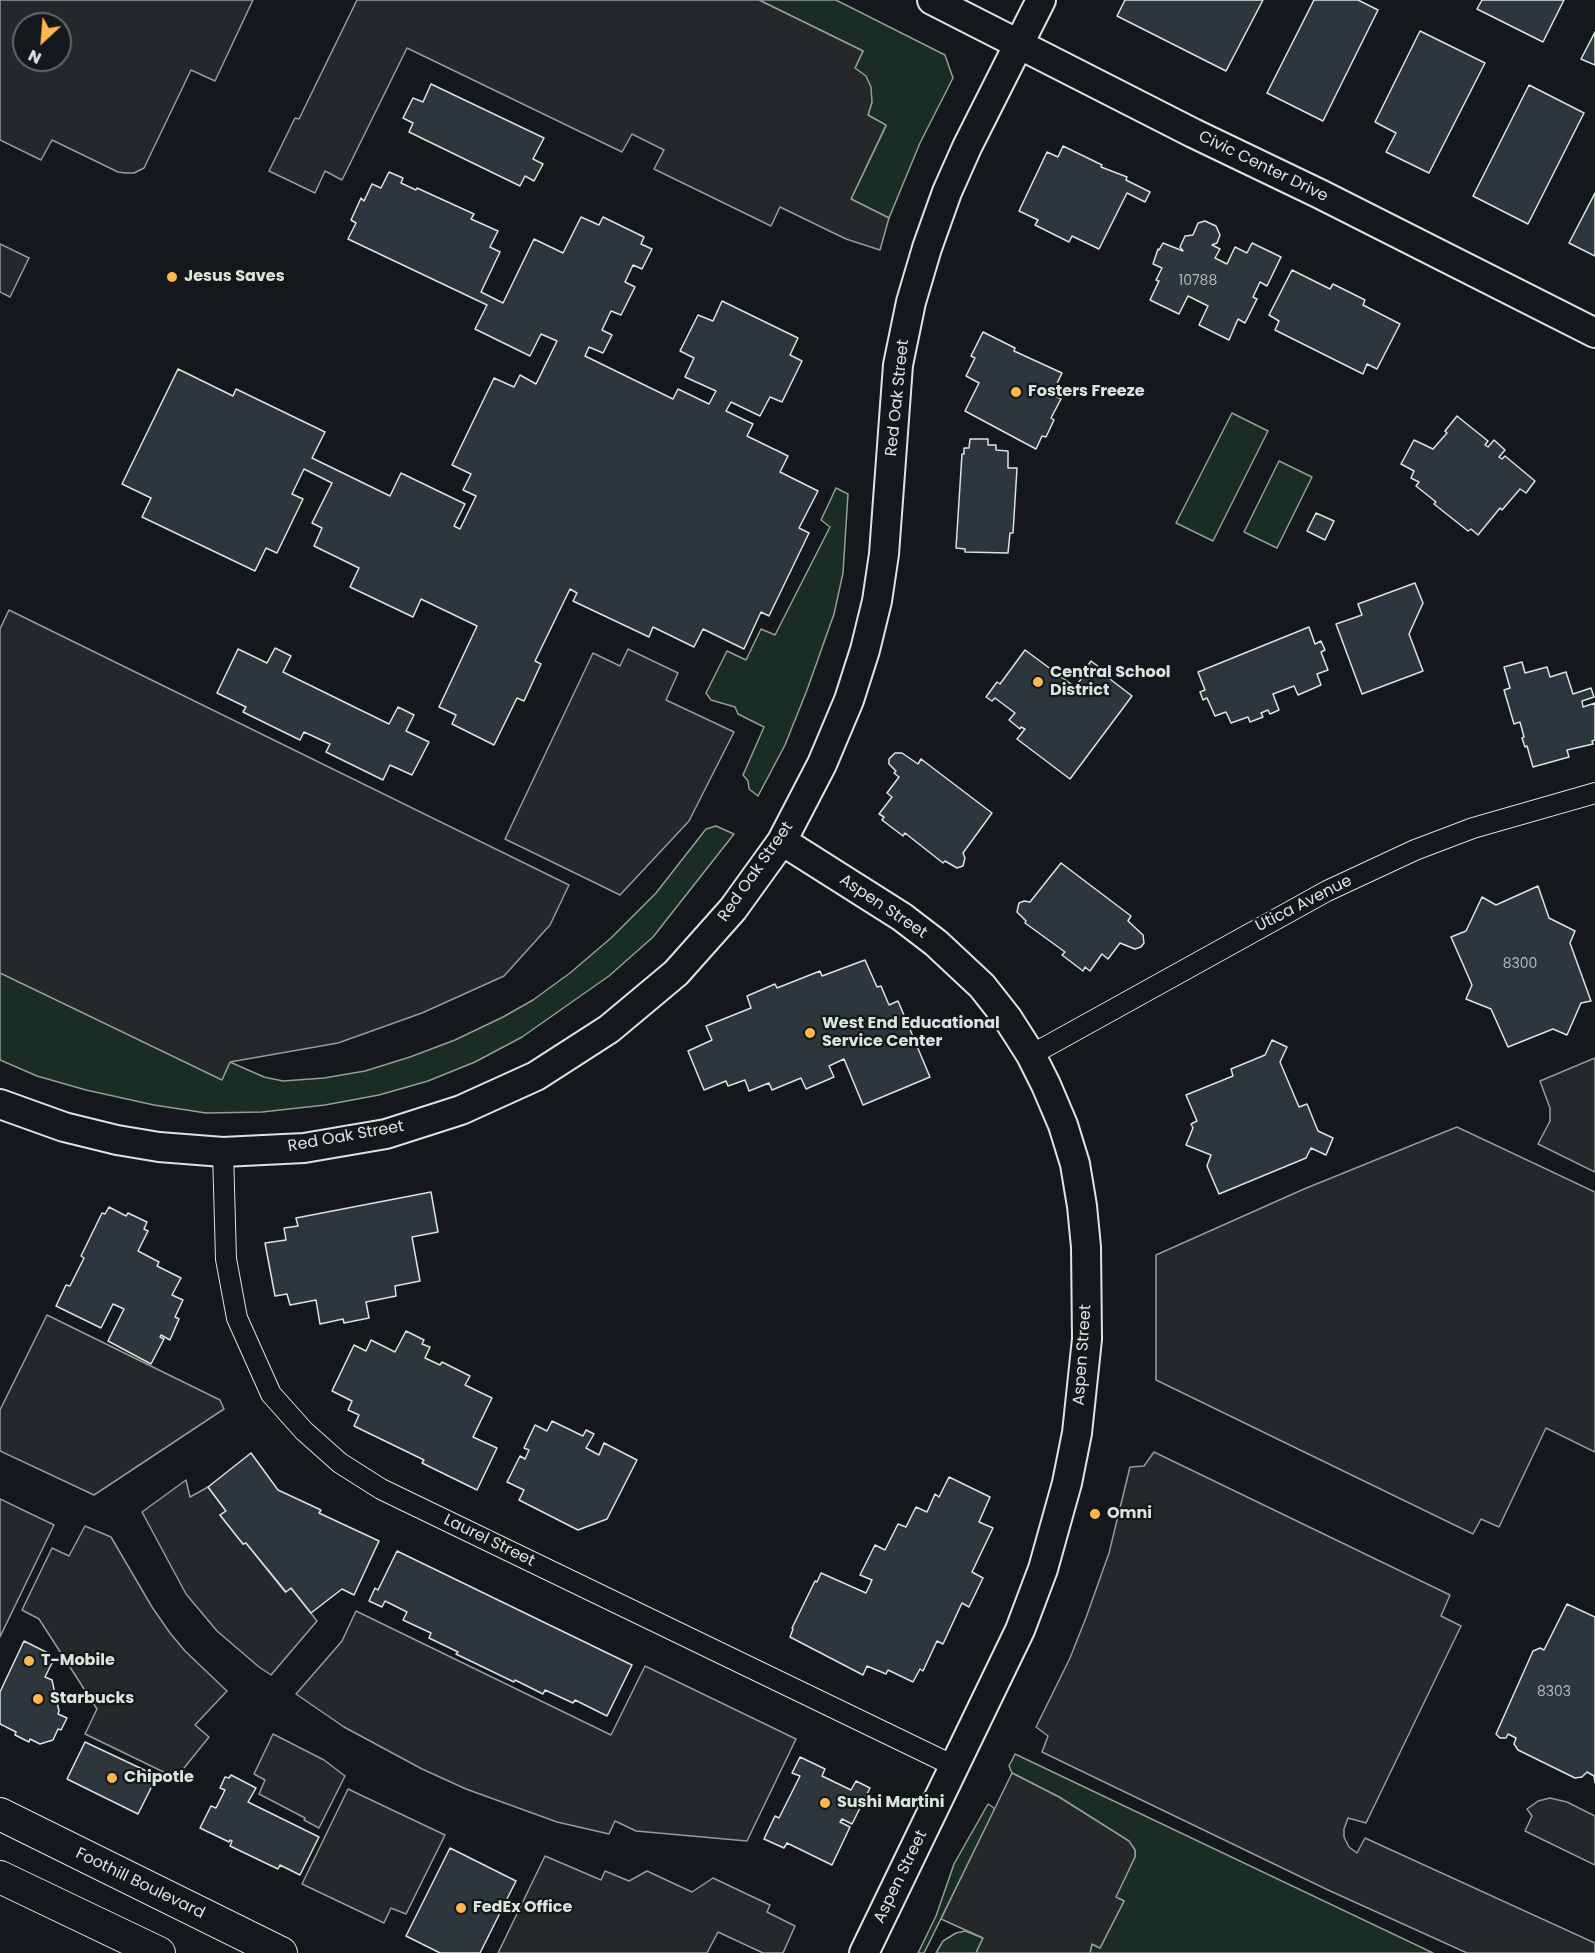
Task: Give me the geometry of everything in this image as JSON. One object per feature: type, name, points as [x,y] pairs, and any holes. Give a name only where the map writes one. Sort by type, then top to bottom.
[{"type":"main road","name":"Foothill Boulevard","points":[[0,1814],[281,1953]]},
{"type":"main road","points":[[0,1877],[159,1953]]},
{"type":"street","name":"Civic Center Drive","points":[[932,0],[1595,333]]},
{"type":"street","name":"Red Oak Street","points":[[0,1104],[64,1127],[117,1140],[159,1147],[224,1152],[304,1148],[386,1134],[461,1110],[536,1076],[609,1029],[676,973],[733,909],[782,841],[822,764],[849,700],[877,602],[887,536],[898,365],[911,302],[947,192],[967,147],[1041,0]]},
{"type":"street","name":"Utica Avenue","points":[[1031,1055],[1286,913],[1405,854],[1473,828],[1595,792]]},
{"type":"street","name":"Aspen Street","points":[[782,841],[902,917],[936,943],[982,986],[1008,1019],[1031,1055],[1046,1085],[1063,1125],[1075,1164],[1082,1206],[1087,1291],[1087,1339],[1082,1392],[1067,1483],[1043,1569],[1020,1630],[864,1953]]},
{"type":"street","name":"Laurel Street","points":[[224,1152],[226,1259],[237,1318],[271,1394],[304,1431],[340,1463],[381,1489],[954,1766]]},
{"type":"green space","points":[[759,0],[836,0],[945,55],[953,78],[920,143],[889,218],[851,199],[886,126],[868,115],[872,102],[855,68],[863,51]]},
{"type":"green space","points":[[1232,413],[1268,431],[1213,541],[1176,523]]},
{"type":"green space","points":[[1279,461],[1312,477],[1277,548],[1244,532]]},
{"type":"green space","points":[[836,488],[848,494],[843,573],[834,614],[785,745],[758,796],[749,789],[748,781],[743,775],[764,727],[738,714],[735,707],[711,700],[706,693],[727,651],[746,660],[761,629],[775,635],[830,527],[821,520]]},
{"type":"green space","points":[[716,826],[734,834],[653,937],[609,976],[522,1037],[475,1062],[428,1081],[379,1095],[325,1105],[262,1112],[206,1113],[154,1105],[86,1090],[37,1076],[0,1060],[0,973],[222,1079],[230,1062],[264,1077],[283,1081],[324,1078],[365,1071],[410,1057],[455,1040],[503,1017],[533,1000],[570,973],[611,938],[656,893],[706,829]]},
{"type":"green space","points":[[1015,1754],[1433,1953],[1090,1953],[1092,1944],[1100,1948],[1124,1901],[1115,1897],[1135,1857],[1135,1850],[1128,1841],[1059,1797],[1012,1773],[1009,1766]]},
{"type":"green space","points":[[988,1804],[994,1808],[994,1811],[924,1953],[918,1953],[936,1916],[954,1864]]},
{"type":"green space","points":[[965,1931],[983,1938],[976,1953],[936,1953],[943,1941],[956,1933]]},
{"type":"shaded area","points":[[0,0],[253,0],[215,81],[191,70],[144,168],[134,173],[118,172],[52,140],[41,160],[0,140]]},
{"type":"shaded area","points":[[357,0],[759,0],[863,51],[855,68],[866,76],[871,87],[872,102],[868,115],[886,125],[851,199],[889,218],[880,250],[846,239],[780,207],[771,226],[654,169],[664,150],[632,134],[622,152],[407,48],[342,180],[325,171],[315,193],[269,171],[295,118],[299,119]]},
{"type":"shaded area","points":[[0,244],[29,258],[10,297],[0,292]]},
{"type":"shaded area","points":[[9,610],[569,885],[550,925],[504,976],[422,1013],[338,1043],[230,1062],[222,1080],[0,973],[0,629]]},
{"type":"shaded area","points":[[628,649],[678,673],[666,700],[734,732],[689,821],[620,895],[505,839],[593,653],[620,666]]},
{"type":"shaded area","points":[[1595,1058],[1595,1172],[1538,1144],[1550,1121],[1550,1108],[1540,1081]]},
{"type":"shaded area","points":[[1457,1127],[1595,1192],[1595,1452],[1546,1428],[1499,1527],[1481,1519],[1473,1534],[1156,1380],[1156,1255],[1304,1189]]},
{"type":"shaded area","points":[[47,1315],[220,1400],[224,1409],[94,1495],[0,1451],[0,1410]]},
{"type":"shaded area","points":[[1154,1452],[1450,1595],[1441,1616],[1461,1626],[1366,1823],[1348,1818],[1344,1837],[1349,1847],[1357,1853],[1365,1838],[1595,1943],[1595,1953],[1467,1953],[1328,1890],[1042,1752],[1048,1736],[1036,1727],[1070,1658],[1087,1615],[1109,1553],[1130,1467],[1144,1466]]},
{"type":"shaded area","points":[[186,1480],[190,1497],[208,1487],[226,1511],[220,1515],[243,1544],[246,1543],[285,1592],[291,1588],[317,1621],[271,1675],[217,1631],[186,1594],[142,1512]]},
{"type":"shaded area","points":[[0,1499],[54,1525],[0,1637]]},
{"type":"shaded area","points":[[85,1526],[111,1537],[170,1633],[185,1651],[227,1691],[195,1725],[209,1737],[176,1778],[85,1734],[97,1709],[39,1619],[22,1610],[52,1548],[69,1556]]},
{"type":"shaded area","points":[[356,1611],[611,1735],[645,1666],[796,1739],[747,1841],[636,1831],[615,1821],[609,1834],[557,1822],[466,1789],[422,1769],[344,1727],[296,1694],[342,1641]]},
{"type":"shaded area","points":[[273,1734],[324,1760],[345,1776],[319,1828],[259,1794],[265,1780],[254,1774]]},
{"type":"shaded area","points":[[1012,1773],[1059,1797],[1129,1841],[1135,1850],[1135,1857],[1116,1897],[1124,1901],[1100,1948],[1092,1944],[1090,1953],[976,1953],[983,1938],[941,1919]]},
{"type":"shaded area","points":[[348,1789],[445,1835],[406,1914],[391,1908],[384,1923],[302,1884]]},
{"type":"shaded area","points":[[1550,1798],[1567,1802],[1595,1816],[1595,1865],[1525,1831],[1532,1816],[1527,1809],[1538,1801]]},
{"type":"shaded area","points":[[545,1856],[601,1880],[605,1871],[629,1881],[647,1871],[692,1892],[713,1878],[770,1905],[767,1912],[795,1926],[783,1953],[763,1953],[718,1932],[707,1953],[498,1953]]},
{"type":"building","points":[[1125,0],[1263,0],[1226,71],[1117,16]]},
{"type":"building","points":[[1314,0],[1358,0],[1378,10],[1323,121],[1267,93]]},
{"type":"building","points":[[1482,0],[1564,0],[1543,42],[1477,9]]},
{"type":"building","points":[[1420,31],[1485,63],[1429,173],[1386,152],[1396,133],[1375,122]]},
{"type":"building","points":[[1595,32],[1595,65],[1581,59]]},
{"type":"building","points":[[431,84],[544,138],[533,159],[543,164],[534,181],[525,176],[520,186],[409,132],[413,123],[403,118],[413,98],[423,102]]},
{"type":"building","points":[[1529,85],[1584,113],[1528,224],[1473,196]]},
{"type":"building","points":[[1063,146],[1102,165],[1101,167],[1127,177],[1126,180],[1150,192],[1145,202],[1127,193],[1099,249],[1072,236],[1069,242],[1035,225],[1038,220],[1019,211],[1047,152],[1058,157]]},
{"type":"building","points":[[389,172],[403,178],[401,183],[474,214],[471,219],[498,231],[490,247],[500,252],[481,292],[503,303],[534,239],[563,253],[581,217],[599,225],[603,217],[644,237],[641,244],[652,249],[642,269],[633,265],[625,282],[635,287],[621,315],[611,311],[602,330],[612,335],[603,353],[589,347],[585,356],[673,399],[678,389],[709,404],[716,391],[685,377],[694,358],[680,351],[698,315],[713,321],[722,301],[798,338],[790,355],[802,361],[782,402],[770,397],[760,416],[731,402],[726,411],[753,424],[747,436],[788,456],[780,472],[818,491],[799,528],[809,533],[769,616],[761,612],[744,649],[703,629],[694,647],[653,627],[649,637],[573,601],[577,593],[570,589],[535,661],[541,664],[524,701],[517,698],[494,745],[452,724],[456,715],[439,707],[477,626],[421,599],[413,617],[350,587],[359,568],[314,546],[322,528],[312,523],[332,483],[304,469],[292,494],[303,499],[277,553],[266,548],[255,571],[142,517],[151,498],[122,484],[178,369],[233,396],[236,389],[325,432],[312,458],[390,496],[401,473],[465,504],[454,526],[460,529],[476,496],[463,490],[471,474],[452,465],[494,378],[514,387],[520,375],[536,384],[557,341],[541,334],[530,356],[475,329],[487,305],[348,239],[356,223],[351,220],[361,198],[364,201],[372,184],[381,188]]},
{"type":"building","points":[[1595,193],[1595,256],[1569,243]]},
{"type":"building","points":[[1205,221],[1216,226],[1220,235],[1217,243],[1212,245],[1220,249],[1215,258],[1227,264],[1235,247],[1247,253],[1252,243],[1281,257],[1267,286],[1260,282],[1253,297],[1257,299],[1245,323],[1238,319],[1229,340],[1199,325],[1208,306],[1188,296],[1179,314],[1150,300],[1162,268],[1153,264],[1158,249],[1163,243],[1183,251],[1180,247],[1185,236],[1193,235],[1198,223]]},
{"type":"building","points":[[1292,270],[1330,289],[1333,284],[1365,300],[1363,305],[1400,324],[1377,369],[1367,364],[1363,374],[1275,330],[1279,321],[1269,315]]},
{"type":"building","points":[[983,332],[1015,348],[1014,351],[1062,373],[1052,394],[1061,399],[1051,418],[1054,420],[1046,437],[1042,436],[1036,449],[965,411],[979,383],[966,376],[975,358],[971,356]]},
{"type":"building","points":[[1457,416],[1488,441],[1485,445],[1488,447],[1494,440],[1505,450],[1499,457],[1502,459],[1505,456],[1535,481],[1526,493],[1520,489],[1502,510],[1500,508],[1478,535],[1471,529],[1468,531],[1434,504],[1436,502],[1416,486],[1419,482],[1411,478],[1414,471],[1401,464],[1414,440],[1433,449],[1447,433],[1445,431]]},
{"type":"building","points":[[970,439],[988,439],[988,445],[996,445],[996,450],[1008,451],[1008,468],[1017,468],[1013,533],[1010,533],[1008,553],[965,552],[965,549],[956,548],[962,454],[964,454],[964,448],[969,448]]},
{"type":"building","points":[[1316,513],[1334,521],[1325,540],[1307,531]]},
{"type":"building","points":[[1415,583],[1423,603],[1409,634],[1423,671],[1362,694],[1336,624],[1362,615],[1358,604]]},
{"type":"building","points":[[1309,627],[1315,644],[1321,641],[1325,650],[1321,652],[1328,670],[1317,674],[1321,685],[1298,695],[1294,686],[1273,694],[1279,710],[1270,714],[1268,710],[1261,713],[1263,717],[1250,722],[1248,717],[1231,723],[1226,712],[1215,716],[1207,698],[1203,700],[1200,692],[1205,690],[1198,672]]},
{"type":"building","points":[[275,648],[291,656],[283,672],[389,724],[398,707],[414,715],[406,731],[429,742],[412,775],[390,765],[383,780],[326,752],[330,744],[304,732],[300,740],[243,712],[246,707],[217,693],[238,649],[267,663]]},
{"type":"building","points":[[1025,650],[1075,687],[1088,670],[1086,668],[1091,661],[1132,696],[1070,779],[1017,739],[1025,729],[1021,727],[1020,729],[1009,720],[1015,713],[995,698],[992,701],[986,697],[997,682],[1000,684]]},
{"type":"building","points":[[1522,662],[1525,673],[1547,667],[1550,677],[1566,672],[1573,694],[1591,688],[1594,697],[1582,701],[1583,707],[1595,703],[1595,740],[1592,741],[1593,744],[1567,750],[1569,757],[1533,767],[1527,746],[1525,747],[1522,738],[1524,737],[1520,722],[1514,724],[1504,690],[1510,688],[1504,667]]},
{"type":"building","points":[[895,753],[902,753],[918,764],[921,759],[992,813],[963,853],[965,858],[963,866],[957,868],[945,861],[943,863],[905,833],[903,836],[882,820],[884,817],[879,814],[892,797],[887,793],[899,777],[889,764],[889,759]]},
{"type":"building","points":[[1061,863],[1131,916],[1128,921],[1143,935],[1144,943],[1141,947],[1135,949],[1120,943],[1108,959],[1102,954],[1090,971],[1085,967],[1083,971],[1062,955],[1065,952],[1025,923],[1026,921],[1017,912],[1019,903],[1030,902]]},
{"type":"building","points":[[1538,886],[1549,918],[1575,931],[1570,943],[1591,1001],[1581,1003],[1567,1035],[1553,1029],[1508,1047],[1491,1009],[1466,999],[1472,985],[1451,937],[1466,931],[1482,897],[1496,905]]},
{"type":"building","name":"West End Educational Service Center","points":[[865,960],[877,987],[881,986],[889,1005],[898,1001],[930,1077],[863,1105],[844,1059],[829,1066],[834,1077],[806,1089],[801,1078],[772,1090],[769,1083],[749,1091],[745,1080],[728,1086],[726,1081],[704,1090],[688,1051],[712,1040],[706,1026],[751,1008],[747,996],[775,984],[777,988],[820,971],[822,976]]},
{"type":"building","points":[[1272,1040],[1287,1047],[1280,1062],[1299,1107],[1307,1104],[1318,1131],[1333,1138],[1326,1155],[1311,1148],[1306,1158],[1219,1194],[1207,1166],[1211,1155],[1186,1145],[1193,1128],[1191,1124],[1197,1121],[1186,1095],[1233,1076],[1231,1069],[1265,1055]]},
{"type":"building","points":[[431,1192],[438,1232],[412,1237],[420,1281],[395,1286],[396,1296],[366,1302],[369,1318],[344,1323],[343,1319],[320,1324],[316,1300],[290,1305],[287,1294],[275,1296],[265,1243],[286,1240],[284,1228],[298,1226],[296,1218]]},
{"type":"building","points":[[109,1207],[126,1216],[128,1213],[147,1222],[144,1229],[148,1231],[138,1251],[159,1262],[157,1266],[181,1278],[172,1295],[183,1300],[175,1317],[179,1319],[170,1340],[161,1335],[160,1337],[164,1339],[151,1364],[108,1341],[124,1309],[113,1304],[101,1328],[56,1306],[66,1285],[70,1286],[84,1258],[81,1256],[102,1213],[105,1214]]},
{"type":"building","points":[[406,1331],[424,1340],[422,1344],[430,1347],[425,1358],[440,1365],[442,1362],[470,1376],[465,1385],[492,1398],[473,1437],[497,1448],[477,1490],[422,1463],[424,1460],[354,1426],[359,1415],[348,1410],[352,1401],[332,1391],[354,1345],[366,1351],[371,1340],[395,1352]]},
{"type":"building","points":[[552,1421],[583,1436],[586,1430],[594,1434],[586,1448],[599,1455],[604,1443],[637,1460],[607,1519],[578,1530],[519,1500],[524,1490],[507,1482],[520,1456],[525,1459],[529,1450],[524,1448],[535,1425],[547,1431]]},
{"type":"building","points":[[251,1453],[278,1490],[321,1510],[319,1513],[379,1541],[354,1595],[342,1589],[311,1613],[291,1588],[286,1592],[220,1515],[226,1511],[208,1487]]},
{"type":"building","points":[[949,1477],[990,1497],[979,1522],[993,1528],[972,1572],[983,1578],[969,1607],[962,1603],[943,1644],[937,1641],[923,1671],[920,1669],[913,1682],[888,1670],[886,1674],[867,1666],[863,1675],[790,1637],[792,1628],[821,1573],[866,1593],[872,1580],[860,1575],[875,1545],[885,1550],[898,1524],[906,1527],[916,1507],[927,1512],[935,1494],[939,1497]]},
{"type":"building","points":[[397,1551],[632,1665],[607,1716],[575,1700],[573,1703],[545,1690],[543,1694],[456,1654],[458,1652],[429,1638],[431,1633],[403,1620],[407,1612],[385,1601],[382,1607],[369,1601],[375,1588],[378,1590]]},
{"type":"building","points":[[1567,1604],[1595,1617],[1595,1783],[1594,1776],[1587,1772],[1582,1777],[1575,1778],[1518,1750],[1514,1744],[1516,1738],[1508,1734],[1506,1738],[1500,1738],[1496,1734],[1533,1651],[1540,1648],[1544,1650]]},
{"type":"building","points":[[24,1641],[50,1654],[53,1661],[45,1677],[52,1680],[58,1714],[67,1718],[53,1740],[40,1744],[30,1739],[29,1742],[15,1735],[16,1732],[0,1724],[0,1692]]},
{"type":"building","name":"Chipotle","points":[[85,1742],[157,1776],[138,1814],[67,1779]]},
{"type":"building","name":"Sushi Martini","points":[[800,1757],[825,1769],[822,1776],[851,1790],[856,1781],[870,1788],[852,1824],[842,1819],[840,1822],[850,1827],[832,1865],[787,1843],[784,1848],[764,1839],[775,1816],[779,1818],[800,1776],[792,1773]]},
{"type":"building","points":[[231,1775],[256,1788],[248,1802],[319,1837],[300,1875],[280,1865],[278,1869],[230,1846],[232,1841],[229,1842],[200,1828],[211,1806],[216,1808],[225,1790],[220,1788],[225,1777],[229,1778]]},
{"type":"building","name":"FedEx Office","points":[[450,1848],[516,1881],[480,1953],[440,1953],[406,1936]]},
{"type":"place","name":"Jesus Saves","points":[[172,277]]},
{"type":"place","name":"Fosters Freeze","points":[[1016,392]]},
{"type":"place","name":"Central School District","points":[[1038,682]]},
{"type":"place","name":"West End Educational Service Center","points":[[810,1033]]},
{"type":"place","name":"Omni","points":[[1095,1514]]},
{"type":"place","name":"T-Mobile","points":[[29,1661]]},
{"type":"place","name":"Starbucks","points":[[38,1699]]},
{"type":"place","name":"Chipotle","points":[[112,1778]]},
{"type":"place","name":"Sushi Martini","points":[[825,1803]]},
{"type":"place","name":"FedEx Office","points":[[461,1908]]}]
